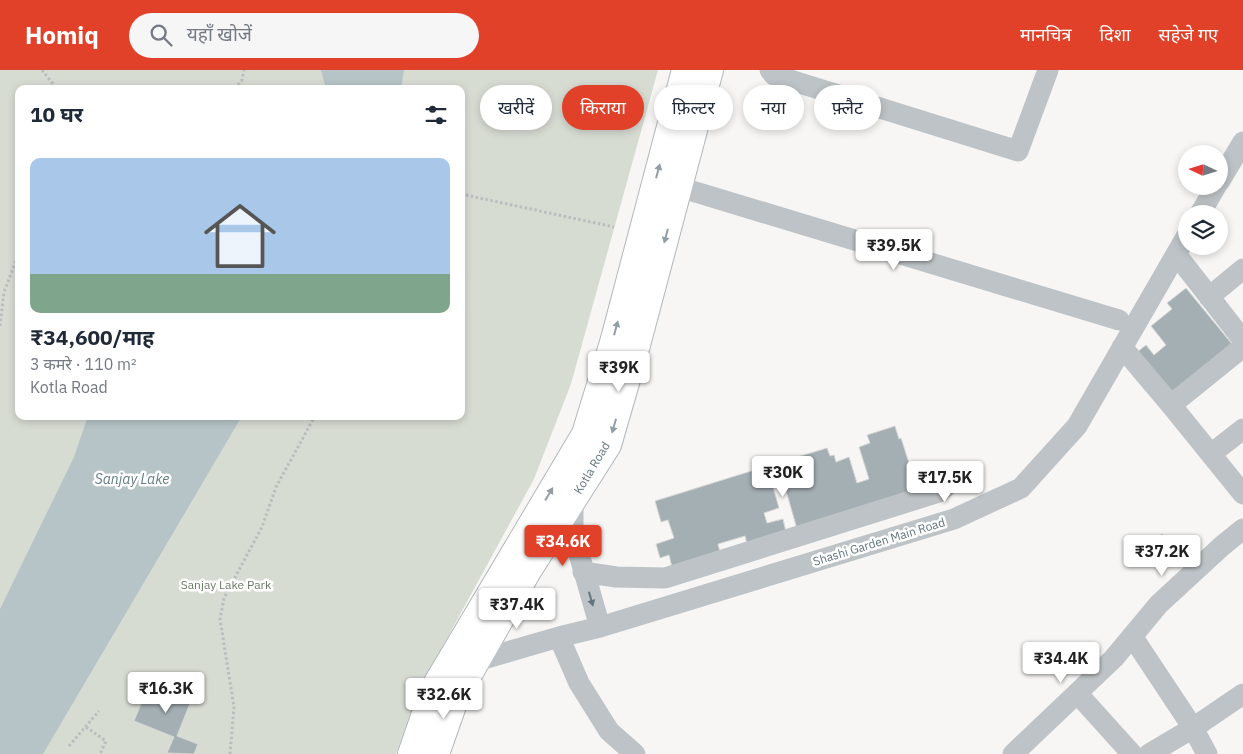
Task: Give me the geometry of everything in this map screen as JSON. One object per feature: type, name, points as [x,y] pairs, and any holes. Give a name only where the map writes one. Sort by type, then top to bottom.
[{"type":"main road","name":"Kotla Road","points":[[411,754],[434,688],[586,434],[614,339],[685,70]]},
{"type":"main road","name":"Kotla Road","points":[[436,754],[456,697],[476,661],[528,571],[608,445],[637,346],[710,70]]},
{"type":"street","points":[[770,70],[774,75],[1018,152],[1048,70]]},
{"type":"street","points":[[1228,167],[1243,142]]},
{"type":"street","points":[[679,187],[1119,320]]},
{"type":"street","name":"Shashi Garden Main Road","points":[[444,671],[559,637],[600,627],[954,519],[1021,488],[1077,426],[1178,250]]},
{"type":"street","points":[[1187,255],[1210,297],[1243,340]]},
{"type":"street","points":[[1210,297],[1243,269]]},
{"type":"street","points":[[1122,347],[1243,494]]},
{"type":"street","points":[[1171,405],[1243,347]]},
{"type":"street","points":[[1211,454],[1243,429]]},
{"type":"street","points":[[584,572],[616,577],[665,578],[939,492],[960,475]]},
{"type":"street","points":[[573,500],[573,534],[600,627]]},
{"type":"street","points":[[1014,754],[1114,658],[1159,604],[1243,529]]},
{"type":"street","points":[[1132,636],[1193,728],[1207,754]]},
{"type":"street","points":[[559,637],[579,684],[609,731],[635,754]]},
{"type":"street","points":[[1077,693],[1132,754]]},
{"type":"street","points":[[1149,754],[1193,728],[1243,694]]},
{"type":"path","points":[[42,70],[54,85]]},
{"type":"path","points":[[238,85],[242,80],[244,70]]},
{"type":"path","points":[[465,195],[614,228]]},
{"type":"path","points":[[0,326],[4,292],[15,263]]},
{"type":"path","points":[[230,754],[234,707],[220,619],[224,598],[262,527],[276,487],[313,420]]},
{"type":"path","points":[[69,746],[99,712]]},
{"type":"path","points":[[85,727],[106,741],[100,754]]},
{"type":"green space","name":"Sanjay Lake Park","points":[[0,70],[658,70],[644,121],[644,85],[562,85],[562,130],[641,130],[571,384],[534,479],[433,664],[396,754],[0,754]]},
{"type":"water","points":[[321,70],[404,70],[402,85],[325,85]]},
{"type":"water","name":"Sanjay Lake","points":[[87,420],[240,420],[43,754],[0,754],[0,609],[74,457]]},
{"type":"building","points":[[1186,288],[1232,344],[1170,395],[1136,353],[1146,345],[1154,355],[1166,345],[1151,326],[1172,309],[1167,303]]},
{"type":"building","points":[[895,426],[899,439],[901,438],[918,491],[797,529],[783,480],[772,483],[779,508],[764,513],[767,523],[783,519],[786,532],[747,544],[745,536],[718,544],[720,552],[672,567],[669,555],[660,558],[656,544],[674,538],[668,520],[661,522],[655,501],[764,467],[766,475],[793,466],[791,459],[827,448],[830,456],[834,455],[836,462],[849,457],[857,483],[869,479],[859,447],[870,443],[867,435]]},
{"type":"building","points":[[1162,534],[1179,558],[1161,571],[1143,547]]},
{"type":"building","points":[[151,679],[193,696],[177,736],[198,744],[194,754],[167,753],[174,737],[134,721]]}]
